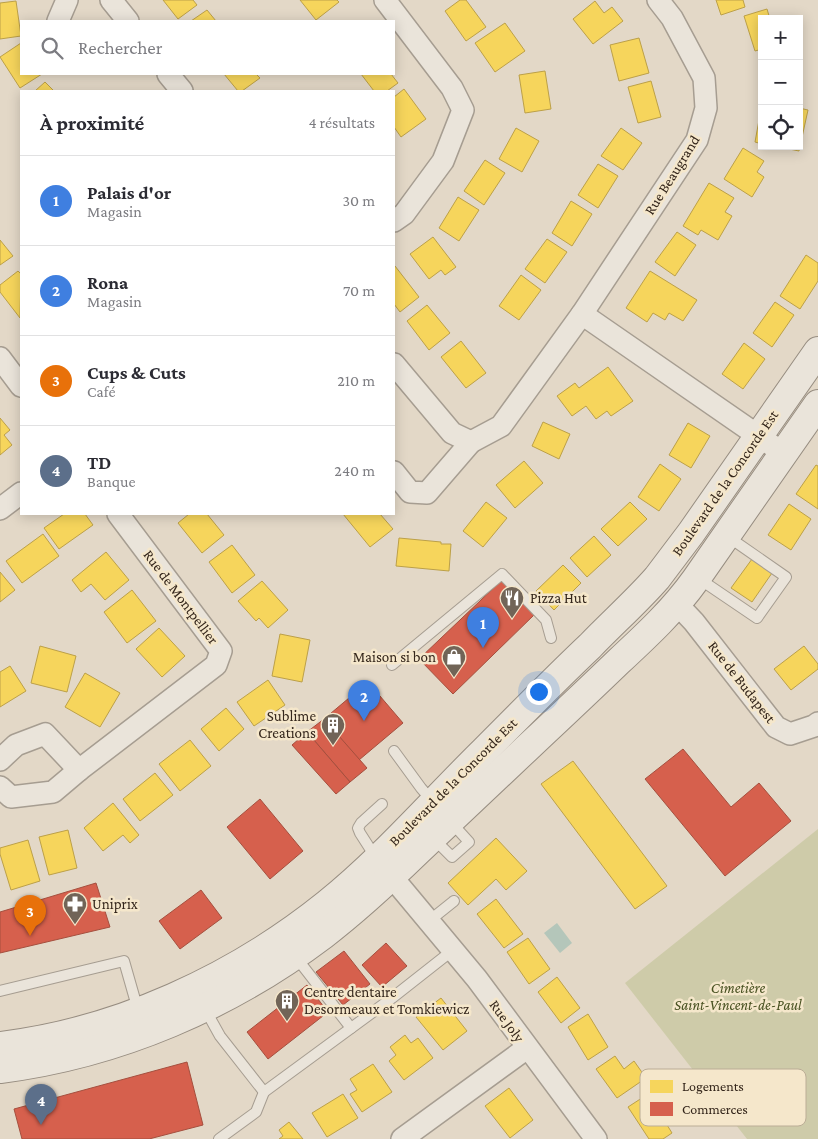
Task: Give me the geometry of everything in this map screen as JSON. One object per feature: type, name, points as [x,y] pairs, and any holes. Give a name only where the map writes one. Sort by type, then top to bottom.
[{"type":"street","points":[[58,20],[67,0]]},
{"type":"street","points":[[111,0],[127,20]]},
{"type":"street","points":[[385,0],[452,88],[463,110],[443,160],[404,214],[395,220]]},
{"type":"street","name":"Rue Beaugrand","points":[[471,442],[501,426],[582,314],[697,140],[706,108],[704,78],[672,18],[658,0]]},
{"type":"street","points":[[169,75],[181,90]]},
{"type":"street","points":[[582,314],[783,454]]},
{"type":"street","name":"Boulevard de la Concorde Est","points":[[3,1066],[61,1034],[138,1012],[200,985],[258,952],[384,867],[439,820],[576,680],[657,578],[818,350]]},
{"type":"street","points":[[0,358],[20,385]]},
{"type":"street","points":[[395,365],[452,433],[471,442],[427,492],[410,492],[395,473]]},
{"type":"street","name":"Boulevard de la Concorde Est","points":[[576,680],[676,604],[818,404]]},
{"type":"street","points":[[0,509],[20,494]]},
{"type":"street","name":"Rue de Montpellier","points":[[0,787],[11,797],[53,792],[216,664],[221,651],[119,515]]},
{"type":"street","name":"Rue de Budapest","points":[[676,604],[694,622],[776,727],[790,734],[818,723]]},
{"type":"street","points":[[0,760],[16,745],[46,734],[79,770]]},
{"type":"street","name":"Boulevard de la Concorde Est","points":[[3,1066],[55,1060],[108,1046],[168,1025],[260,979],[295,956],[353,911],[384,867],[439,820]]},
{"type":"street","name":"Rue Joly","points":[[384,867],[477,979],[596,1139]]},
{"type":"street","points":[[402,1139],[527,1048]]},
{"type":"lane","points":[[697,577],[757,618],[786,576],[726,535]]},
{"type":"lane","points":[[392,665],[502,574],[546,620],[550,638]]},
{"type":"lane","points":[[394,751],[420,788],[439,820]]},
{"type":"lane","points":[[382,804],[358,828],[360,834],[384,867]]},
{"type":"lane","points":[[429,921],[454,901]]},
{"type":"lane","points":[[219,1139],[256,1112],[264,1092],[453,950]]},
{"type":"lane","points":[[295,956],[351,1028]]},
{"type":"lane","points":[[0,990],[124,961],[138,1012]]},
{"type":"lane","points":[[204,1008],[209,1020],[220,1036],[264,1092]]},
{"type":"green space","name":"Cimetière Saint-Vincent-de-Paul","points":[[818,829],[818,1139],[747,1139],[737,1126],[806,1126],[806,1069],[692,1069],[625,983]]},
{"type":"shaded area","points":[[557,923],[572,943],[560,953],[544,933]]},
{"type":"building: Logements","points":[[163,0],[193,0],[197,5],[178,19]]},
{"type":"building: Logements","points":[[300,0],[337,0],[339,2],[316,20]]},
{"type":"building: Logements","points":[[460,0],[466,0],[486,27],[466,41],[445,11]]},
{"type":"building: Logements","points":[[716,0],[743,0],[745,7],[721,15]]},
{"type":"building: Logements","points":[[16,1],[20,36],[0,39],[0,3]]},
{"type":"building: Logements","points":[[595,1],[604,13],[612,7],[623,21],[593,44],[573,19]]},
{"type":"building: Logements","points":[[767,9],[769,15],[758,15],[758,50],[755,51],[744,16]]},
{"type":"building: Logements","points":[[207,10],[215,20],[192,20]]},
{"type":"building: Logements","points":[[505,23],[525,51],[495,72],[475,43]]},
{"type":"building: Logements","points":[[639,38],[649,73],[619,81],[610,45]]},
{"type":"building: Logements","points":[[20,44],[20,75],[40,75],[20,88],[0,57]]},
{"type":"building: Logements","points":[[545,71],[551,109],[525,113],[519,75]]},
{"type":"building: Logements","points":[[225,75],[257,75],[260,78],[243,90],[237,90]]},
{"type":"building: Logements","points":[[362,75],[392,75],[398,83],[388,90],[373,90]]},
{"type":"building: Logements","points":[[651,81],[661,117],[638,123],[628,87]]},
{"type":"building: Logements","points":[[45,82],[53,90],[36,90]]},
{"type":"building: Logements","points":[[404,89],[426,119],[401,137],[395,128],[395,96]]},
{"type":"building: Logements","points":[[803,109],[808,110],[803,133]]},
{"type":"building: Logements","points":[[758,126],[758,143],[755,142]]},
{"type":"building: Logements","points":[[516,128],[539,141],[522,172],[499,159]]},
{"type":"building: Logements","points":[[621,128],[642,143],[623,170],[601,156]]},
{"type":"building: Logements","points":[[743,148],[764,161],[757,172],[764,177],[752,197],[724,179]]},
{"type":"building: Logements","points":[[485,160],[505,173],[484,205],[464,191]]},
{"type":"building: Logements","points":[[598,164],[618,176],[598,208],[578,195]]},
{"type":"building: Logements","points":[[709,183],[734,198],[725,212],[732,216],[718,240],[701,230],[698,235],[683,226]]},
{"type":"building: Logements","points":[[458,197],[479,210],[459,241],[439,228]]},
{"type":"building: Logements","points":[[571,201],[592,214],[572,246],[552,233]]},
{"type":"building: Logements","points":[[677,232],[696,245],[675,276],[655,262]]},
{"type":"building: Logements","points":[[433,237],[456,267],[445,275],[441,270],[429,279],[410,254]]},
{"type":"building: Logements","points":[[547,239],[567,252],[545,283],[525,269]]},
{"type":"building: Logements","points":[[0,240],[13,256],[0,265]]},
{"type":"building: Logements","points":[[806,255],[818,263],[818,281],[800,309],[780,296]]},
{"type":"building: Logements","points":[[395,266],[419,297],[400,312],[395,305]]},
{"type":"building: Logements","points":[[18,271],[20,273],[20,318],[0,292],[0,285]]},
{"type":"building: Logements","points":[[650,271],[697,300],[683,321],[669,313],[665,320],[653,313],[647,322],[626,308]]},
{"type":"building: Logements","points":[[521,275],[541,290],[519,320],[499,306]]},
{"type":"building: Logements","points":[[775,302],[794,315],[772,347],[753,333]]},
{"type":"building: Logements","points":[[427,305],[450,333],[429,350],[407,321]]},
{"type":"building: Logements","points":[[461,341],[486,373],[466,388],[441,357]]},
{"type":"building: Logements","points":[[744,343],[765,359],[743,389],[722,374]]},
{"type":"building: Logements","points":[[608,367],[633,401],[611,416],[607,411],[596,419],[586,406],[572,416],[557,396],[575,383],[579,388]]},
{"type":"building: Logements","points":[[0,418],[10,430],[4,435],[12,445],[0,455]]},
{"type":"building: Logements","points":[[543,422],[570,434],[559,459],[532,446]]},
{"type":"building: Logements","points":[[688,423],[710,436],[691,468],[669,455]]},
{"type":"building: Logements","points":[[524,461],[543,483],[515,508],[496,485]]},
{"type":"building: Logements","points":[[660,464],[681,479],[659,511],[638,497]]},
{"type":"building: Logements","points":[[816,465],[818,466],[818,509],[796,494]]},
{"type":"building: Logements","points":[[486,502],[507,518],[483,547],[463,531]]},
{"type":"building: Logements","points":[[630,502],[647,519],[618,546],[601,529]]},
{"type":"building: Logements","points":[[789,504],[811,519],[791,550],[768,535]]},
{"type":"building: Logements","points":[[63,515],[86,515],[93,525],[59,549],[44,528]]},
{"type":"building: Logements","points":[[188,515],[208,515],[224,535],[202,553],[178,523]]},
{"type":"building: Logements","points":[[344,515],[381,515],[393,529],[370,547]]},
{"type":"building: Logements","points":[[43,534],[59,556],[22,583],[6,561]]},
{"type":"building: Logements","points":[[594,536],[611,555],[587,577],[570,558]]},
{"type":"building: Logements","points":[[399,538],[451,544],[449,571],[396,566]]},
{"type":"building: Logements","points":[[232,545],[255,575],[232,593],[209,562]]},
{"type":"building: Logements","points":[[106,552],[129,580],[105,600],[91,584],[81,592],[72,580]]},
{"type":"building: Logements","points":[[752,559],[772,573],[752,602],[731,588]]},
{"type":"building: Logements","points":[[563,565],[581,583],[554,610],[536,591]]},
{"type":"building: Logements","points":[[0,572],[15,590],[0,602]]},
{"type":"building: Logements","points":[[262,581],[288,610],[268,628],[259,618],[256,621],[238,601]]},
{"type":"building: Logements","points":[[132,590],[156,621],[127,643],[104,612]]},
{"type":"building: Logements","points":[[159,628],[185,656],[162,677],[136,649]]},
{"type":"building: Logements","points":[[280,634],[310,640],[302,682],[272,676]]},
{"type":"building: Logements","points":[[40,646],[76,656],[67,692],[31,683]]},
{"type":"building: Logements","points":[[804,646],[818,664],[818,669],[791,690],[774,669]]},
{"type":"building: Logements","points":[[10,666],[26,691],[0,707],[0,672]]},
{"type":"building: Logements","points":[[85,673],[120,693],[100,727],[65,707]]},
{"type":"building: Logements","points":[[268,680],[285,705],[254,726],[237,702]]},
{"type":"building: Logements","points":[[226,708],[244,729],[219,751],[201,729]]},
{"type":"building: Logements","points":[[190,740],[211,766],[180,791],[159,764]]},
{"type":"building: Logements","points":[[573,761],[667,886],[635,909],[541,784]]},
{"type":"building: Logements","points":[[155,773],[173,795],[140,821],[123,799]]},
{"type":"building: Logements","points":[[113,803],[139,835],[130,843],[123,835],[103,851],[84,828]]},
{"type":"building: Logements","points":[[68,830],[77,868],[49,875],[39,837]]},
{"type":"building: Logements","points":[[496,838],[527,871],[506,890],[496,879],[468,905],[448,883]]},
{"type":"building: Logements","points":[[28,840],[40,881],[11,890],[0,854],[0,848]]},
{"type":"building: Logements","points":[[496,899],[523,934],[504,948],[477,914]]},
{"type":"building: Logements","points":[[528,938],[550,969],[529,984],[507,952]]},
{"type":"building: Logements","points":[[557,977],[580,1008],[561,1023],[538,992]]},
{"type":"building: Logements","points":[[441,998],[467,1031],[443,1050],[416,1017]]},
{"type":"building: Logements","points":[[588,1014],[608,1047],[588,1060],[568,1027]]},
{"type":"building: Logements","points":[[405,1035],[411,1043],[418,1038],[433,1058],[404,1080],[389,1061],[396,1055],[390,1047]]},
{"type":"building: Logements","points":[[615,1056],[624,1069],[634,1061],[640,1070],[640,1082],[617,1098],[596,1069]]},
{"type":"building: Logements","points":[[373,1064],[392,1092],[362,1112],[350,1094],[357,1090],[350,1079]]},
{"type":"building: Logements","points":[[509,1088],[533,1120],[510,1138],[485,1106]]},
{"type":"building: Logements","points":[[343,1094],[358,1118],[327,1137],[312,1113]]},
{"type":"building: Logements","points":[[640,1099],[640,1125],[628,1107]]},
{"type":"building: Logements","points":[[289,1122],[303,1139],[279,1139],[283,1136],[279,1130]]},
{"type":"building: Logements","points":[[640,1126],[668,1126],[672,1133],[663,1139],[649,1139]]},
{"type":"building: Commerces","points":[[502,580],[535,614],[453,694],[419,659]]},
{"type":"building: Commerces","points":[[368,682],[403,723],[359,760],[324,719]]},
{"type":"building: Commerces","name":"Sublime Creations","points":[[324,719],[367,768],[350,782],[307,732]]},
{"type":"building: Commerces","points":[[307,732],[350,782],[336,794],[292,745]]},
{"type":"building: Commerces","points":[[683,749],[731,807],[759,783],[791,821],[725,876],[645,779]]},
{"type":"building: Commerces","points":[[260,799],[303,851],[270,879],[227,827]]},
{"type":"building: Commerces","points":[[96,883],[110,927],[0,953],[0,912]]},
{"type":"building: Commerces","points":[[201,890],[222,918],[180,949],[159,921]]},
{"type":"building: Commerces","points":[[386,943],[407,966],[382,987],[362,965]]},
{"type":"building: Commerces","points":[[344,951],[370,984],[343,1005],[316,972]]},
{"type":"building: Commerces","name":"Centre dentaire Desormeaux et Tomkiewicz","points":[[307,985],[328,1012],[268,1059],[247,1032]]},
{"type":"building: Commerces","points":[[187,1062],[203,1125],[149,1139],[22,1139],[14,1109]]},
{"type":"place","name":"Pizza Hut","points":[[512,619]]},
{"type":"place","name":"Palais d'or","points":[[483,648]]},
{"type":"place","name":"Maison si bon","points":[[454,678]]},
{"type":"place","name":"Rona","points":[[364,721]]},
{"type":"place","name":"Sublime Creations","points":[[333,746]]},
{"type":"place","name":"Uniprix","points":[[75,925]]},
{"type":"place","name":"Cups & Cuts","points":[[30,936]]},
{"type":"place","name":"Centre dentaire Desormeaux et Tomkiewicz","points":[[287,1022]]},
{"type":"place","name":"TD","points":[[41,1125]]}]
